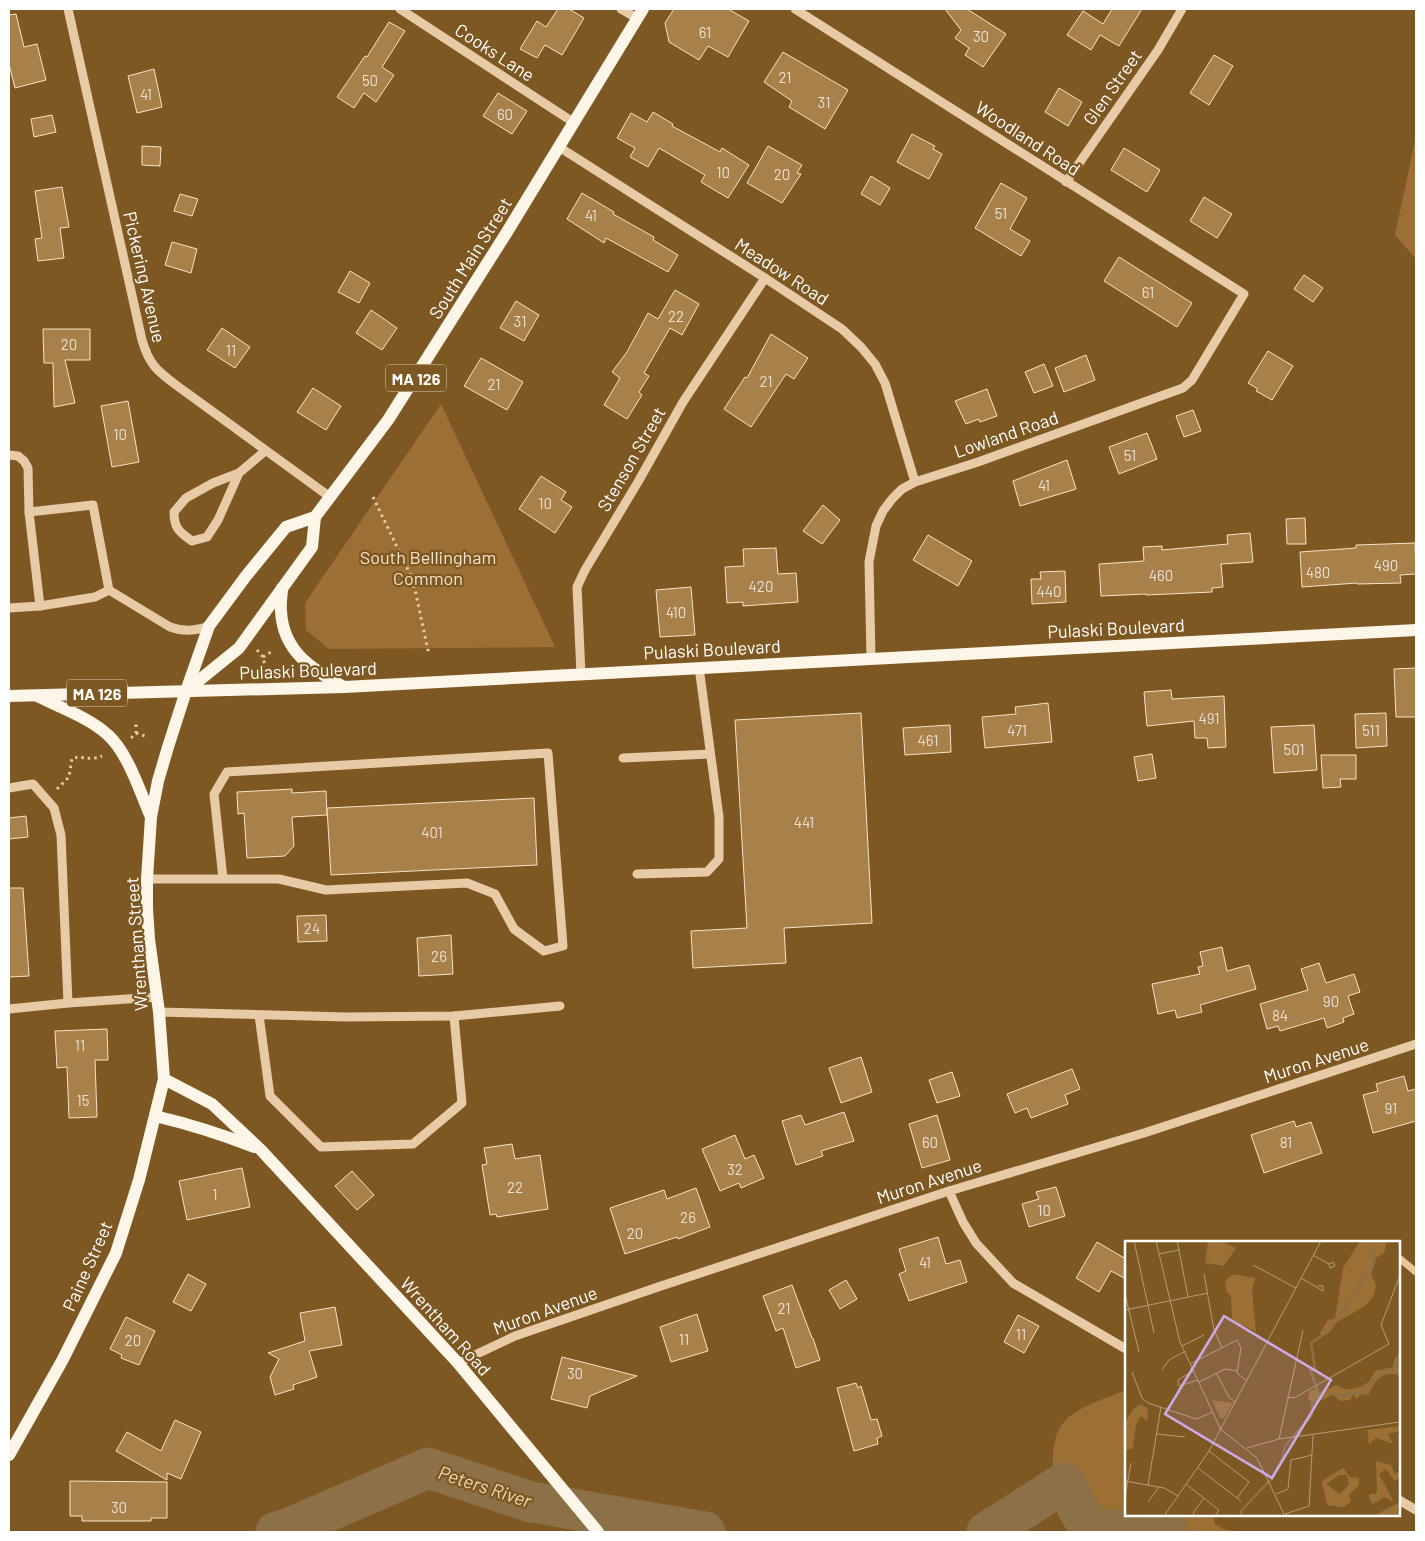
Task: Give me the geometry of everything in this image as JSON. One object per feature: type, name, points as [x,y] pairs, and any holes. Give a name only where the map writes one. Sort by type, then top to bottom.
[{"type":"main road","name":"South Main Street","points":[[315,517],[397,407],[640,14]]},
{"type":"main road","points":[[315,517],[312,547],[239,648],[186,691],[209,626],[246,576],[286,527],[315,517]]},
{"type":"main road","points":[[282,588],[280,611],[293,649],[309,666],[344,687]]},
{"type":"main road","name":"Pulaski Boulevard","points":[[9,696],[344,687],[1416,630]]},
{"type":"main road","name":"Wrentham Street","points":[[164,1078],[159,1012],[149,939],[147,879],[151,817],[161,769],[186,691]]},
{"type":"main road","points":[[34,695],[89,722],[110,736],[123,755],[151,817]]},
{"type":"main road","name":"Paine Street","points":[[9,1455],[62,1361],[116,1253],[139,1180],[164,1078]]},
{"type":"main road","name":"Wrentham Road","points":[[164,1078],[212,1104],[261,1150],[458,1363],[598,1532]]},
{"type":"main road","name":"Wrentham Road","points":[[155,1116],[194,1125],[261,1150]]},
{"type":"street","name":"Pickering Avenue","points":[[68,9],[146,354],[153,366],[164,376],[330,498]]},
{"type":"street","name":"Cooks Lane","points":[[400,9],[573,122]]},
{"type":"street","points":[[621,9],[640,14]]},
{"type":"street","name":"Woodland Road","points":[[795,9],[1244,294]]},
{"type":"street","name":"Glen Street","points":[[1066,182],[1158,50],[1182,9]]},
{"type":"street","name":"Meadow Road","points":[[559,147],[842,329],[875,364],[885,383],[915,482]]},
{"type":"street","name":"Stenson Street","points":[[581,674],[577,587],[585,570],[683,402],[765,278]]},
{"type":"street","name":"Lowland Road","points":[[871,658],[869,562],[876,526],[883,511],[902,489],[915,482],[978,462],[1183,388],[1192,380],[1244,294]]},
{"type":"street","points":[[239,473],[218,520],[207,537],[192,541],[179,532],[174,521],[174,512],[186,498],[213,483],[239,473],[265,450]]},
{"type":"street","points":[[9,454],[18,456],[28,468],[29,512],[40,606]]},
{"type":"street","points":[[29,512],[93,505],[109,590],[170,627],[190,631],[209,626]]},
{"type":"street","points":[[9,608],[40,606],[95,598],[109,590]]},
{"type":"street","points":[[637,874],[707,872],[719,859],[719,817],[699,667]]},
{"type":"street","points":[[147,879],[223,879],[279,878],[326,890],[467,883],[495,894],[514,929],[544,951],[563,946],[548,753],[227,772],[214,794],[223,879]]},
{"type":"street","points":[[623,758],[710,754]]},
{"type":"street","points":[[9,788],[33,784],[54,808],[61,835],[68,1003]]},
{"type":"street","points":[[9,1009],[156,997]]},
{"type":"street","points":[[159,1012],[346,1017],[454,1016],[560,1006]]},
{"type":"street","points":[[259,1014],[270,1096],[321,1147],[413,1144],[462,1103],[454,1016]]},
{"type":"street","name":"Muron Avenue","points":[[458,1363],[515,1336],[658,1286],[949,1191],[1144,1133],[1416,1044]]},
{"type":"street","points":[[949,1191],[963,1222],[976,1243],[1013,1284],[1125,1349]]},
{"type":"street","points":[[1400,1501],[1416,1510]]},
{"type":"path","points":[[373,498],[413,580],[429,655]]},
{"type":"path","points":[[255,648],[263,657],[265,666]]},
{"type":"path","points":[[263,657],[274,650]]},
{"type":"path","points":[[130,739],[136,733],[136,721]]},
{"type":"path","points":[[136,733],[148,736]]},
{"type":"path","points":[[46,799],[69,777],[72,758],[96,759],[102,756]]},
{"type":"green space","points":[[1416,136],[1416,259],[1395,235]]},
{"type":"green space","name":"South Bellingham Common","points":[[441,404],[555,647],[329,649],[306,630],[305,603]]},
{"type":"green space","points":[[1125,1390],[1125,1516],[1213,1516],[1215,1524],[1223,1529],[1238,1532],[1078,1532],[1063,1512],[1059,1503],[1054,1479],[1053,1453],[1058,1430],[1064,1422],[1077,1411]]},
{"type":"building","points":[[558,9],[569,9],[584,18],[562,55],[545,45],[537,58],[520,49],[537,21],[546,27]]},
{"type":"building","points":[[674,9],[728,9],[749,21],[728,57],[708,46],[699,60],[669,42],[665,23]]},
{"type":"building","points":[[945,9],[967,9],[1006,34],[983,67],[965,55],[969,48],[955,38],[961,30]]},
{"type":"building","points":[[1112,9],[1142,9],[1119,46],[1100,35],[1091,50],[1067,35],[1083,11],[1103,24]]},
{"type":"building","points":[[16,14],[24,47],[37,44],[46,80],[15,88],[9,64],[9,15]]},
{"type":"building","points":[[389,22],[405,31],[382,67],[394,75],[376,102],[364,93],[354,108],[337,97],[365,56],[367,57]]},
{"type":"building","points":[[783,52],[848,90],[825,129],[789,107],[792,101],[764,82]]},
{"type":"building","points":[[1214,55],[1233,66],[1209,105],[1190,93]]},
{"type":"building","points":[[154,69],[162,107],[137,113],[128,76]]},
{"type":"building","points":[[1059,88],[1082,102],[1068,126],[1045,112]]},
{"type":"building","points":[[498,93],[527,111],[512,134],[483,116]]},
{"type":"building","points":[[653,112],[673,124],[672,126],[720,152],[722,148],[749,165],[728,198],[701,182],[705,175],[659,148],[648,167],[630,157],[635,148],[617,138],[631,113],[647,122]]},
{"type":"building","points":[[52,115],[56,132],[34,137],[31,119]]},
{"type":"building","points":[[912,134],[935,146],[933,149],[942,154],[929,179],[897,162]]},
{"type":"building","points":[[142,146],[161,147],[160,166],[142,165]]},
{"type":"building","points":[[768,146],[802,165],[797,173],[801,174],[782,203],[747,183]]},
{"type":"building","points":[[1124,148],[1160,170],[1147,192],[1111,170]]},
{"type":"building","points":[[871,176],[890,188],[880,205],[861,194]]},
{"type":"building","points":[[1001,183],[1027,198],[1010,229],[1030,241],[1021,256],[975,228]]},
{"type":"building","points":[[62,187],[69,227],[60,228],[64,258],[38,261],[35,239],[42,238],[35,191]]},
{"type":"building","points":[[582,193],[614,212],[613,214],[654,237],[653,240],[678,255],[668,272],[606,238],[604,243],[567,219]]},
{"type":"building","points":[[180,194],[198,199],[192,216],[174,211]]},
{"type":"building","points":[[1204,197],[1232,214],[1217,238],[1190,221]]},
{"type":"building","points":[[172,242],[197,249],[191,273],[165,265]]},
{"type":"building","points":[[1119,257],[1192,303],[1177,327],[1104,281]]},
{"type":"building","points":[[350,271],[370,283],[359,303],[338,292]]},
{"type":"building","points":[[1304,275],[1323,288],[1313,302],[1294,289]]},
{"type":"building","points":[[675,290],[699,304],[682,335],[670,328],[644,373],[649,376],[639,392],[642,395],[627,419],[604,405],[620,378],[612,372],[627,352],[648,313],[658,319]]},
{"type":"building","points":[[516,301],[539,315],[524,341],[500,328]]},
{"type":"building","points":[[371,310],[397,328],[382,350],[356,333]]},
{"type":"building","points":[[222,328],[250,347],[235,368],[207,350]]},
{"type":"building","points":[[43,329],[90,329],[90,360],[65,360],[75,403],[54,407],[53,363],[44,363]]},
{"type":"building","points":[[771,334],[808,358],[794,379],[786,374],[751,427],[724,409],[745,377],[747,378]]},
{"type":"building","points":[[1268,351],[1293,366],[1272,400],[1256,391],[1258,389],[1248,383]]},
{"type":"building","points":[[1086,355],[1095,380],[1064,392],[1055,368]]},
{"type":"building","points":[[481,358],[523,382],[507,410],[464,386]]},
{"type":"building","points":[[1044,364],[1053,386],[1034,393],[1025,372]]},
{"type":"building","points":[[313,388],[341,406],[326,430],[297,412]]},
{"type":"building","points":[[987,389],[997,416],[980,422],[979,419],[966,424],[955,401]]},
{"type":"building","points":[[128,401],[139,462],[112,467],[101,406]]},
{"type":"building","points":[[1193,410],[1201,431],[1184,437],[1176,416]]},
{"type":"building","points":[[1147,433],[1157,459],[1119,474],[1109,447]]},
{"type":"building","points":[[1067,460],[1076,489],[1020,506],[1013,481]]},
{"type":"building","points":[[541,476],[566,492],[561,500],[572,507],[555,533],[519,509]]},
{"type":"building","points":[[823,505],[840,520],[822,544],[803,531]]},
{"type":"building","points":[[1305,518],[1306,544],[1287,544],[1286,519]]},
{"type":"building","points":[[1250,533],[1253,562],[1221,564],[1223,587],[1212,588],[1212,592],[1101,596],[1099,564],[1144,561],[1143,547],[1162,546],[1162,550],[1228,544],[1227,535]]},
{"type":"building","points":[[928,535],[972,561],[958,586],[913,560]]},
{"type":"building","points":[[1415,543],[1416,574],[1400,575],[1401,583],[1357,583],[1302,587],[1300,552],[1356,548],[1356,545]]},
{"type":"building","points":[[776,548],[778,574],[796,573],[798,602],[743,606],[743,602],[727,603],[725,567],[744,566],[743,549]]},
{"type":"building","points":[[1065,571],[1066,602],[1032,604],[1031,579],[1041,579],[1040,572]]},
{"type":"building","points":[[691,587],[695,635],[660,637],[656,590]]},
{"type":"building","points":[[1416,668],[1416,717],[1396,717],[1394,669]]},
{"type":"building","points":[[1171,690],[1172,699],[1224,696],[1226,747],[1208,748],[1207,738],[1195,738],[1194,721],[1147,726],[1144,692]]},
{"type":"building","points":[[1048,703],[1052,742],[985,748],[982,717],[1016,714],[1015,707]]},
{"type":"building","points":[[861,713],[872,923],[784,928],[786,963],[693,968],[691,931],[747,928],[735,720]]},
{"type":"building","points":[[1386,713],[1387,746],[1356,748],[1355,714]]},
{"type":"building","points":[[950,725],[951,752],[905,755],[903,728]]},
{"type":"building","points":[[1314,725],[1317,770],[1274,773],[1271,727]]},
{"type":"building","points":[[1152,754],[1156,778],[1138,781],[1134,757]]},
{"type":"building","points":[[1321,755],[1356,755],[1356,779],[1340,779],[1341,787],[1323,788]]},
{"type":"building","points":[[292,789],[292,793],[326,791],[327,815],[292,817],[294,846],[285,856],[247,858],[244,813],[238,814],[237,792]]},
{"type":"building","points":[[534,798],[537,865],[331,875],[327,808]]},
{"type":"building","points":[[26,816],[28,837],[9,839],[9,818]]},
{"type":"building","points":[[9,888],[23,888],[29,976],[9,977]]},
{"type":"building","points":[[326,915],[327,941],[298,942],[297,916]]},
{"type":"building","points":[[451,935],[453,974],[419,976],[417,938]]},
{"type":"building","points":[[1222,947],[1227,971],[1249,965],[1256,989],[1200,1005],[1202,1012],[1177,1018],[1175,1010],[1158,1014],[1152,984],[1200,974],[1198,967],[1203,966],[1200,952]]},
{"type":"building","points":[[1319,963],[1326,983],[1354,974],[1360,992],[1348,996],[1354,1014],[1343,1018],[1344,1022],[1327,1028],[1324,1018],[1280,1031],[1278,1026],[1267,1029],[1260,1004],[1308,990],[1301,969]]},
{"type":"building","points":[[107,1029],[108,1060],[95,1060],[97,1117],[69,1118],[67,1067],[57,1068],[55,1031]]},
{"type":"building","points":[[861,1057],[872,1092],[841,1103],[829,1068]]},
{"type":"building","points":[[1072,1069],[1080,1089],[1065,1095],[1068,1104],[1031,1118],[1027,1108],[1015,1113],[1007,1094]]},
{"type":"building","points":[[952,1072],[960,1096],[937,1103],[929,1080]]},
{"type":"building","points":[[1404,1076],[1408,1091],[1416,1089],[1416,1121],[1373,1133],[1363,1095],[1378,1091],[1376,1084]]},
{"type":"building","points":[[844,1112],[854,1141],[821,1151],[823,1156],[796,1165],[782,1121],[801,1115],[805,1125]]},
{"type":"building","points":[[937,1115],[950,1160],[922,1168],[909,1124]]},
{"type":"building","points":[[1294,1121],[1296,1127],[1311,1122],[1322,1153],[1264,1173],[1251,1135]]},
{"type":"building","points":[[735,1135],[745,1159],[754,1155],[764,1178],[741,1188],[739,1183],[720,1191],[702,1149]]},
{"type":"building","points":[[512,1144],[515,1159],[540,1155],[548,1209],[497,1217],[496,1214],[490,1215],[482,1165],[487,1164],[484,1148]]},
{"type":"building","points":[[242,1168],[250,1207],[187,1220],[179,1181]]},
{"type":"building","points":[[352,1171],[374,1195],[357,1210],[335,1186]]},
{"type":"building","points":[[1056,1187],[1065,1216],[1029,1227],[1022,1204],[1039,1199],[1036,1192]]},
{"type":"building","points":[[696,1188],[710,1227],[678,1239],[677,1237],[625,1254],[610,1208],[664,1190],[667,1199]]},
{"type":"building","points":[[938,1237],[946,1264],[960,1260],[967,1282],[909,1301],[899,1274],[906,1271],[899,1249]]},
{"type":"building","points":[[1097,1242],[1125,1258],[1125,1278],[1111,1271],[1099,1292],[1076,1278]]},
{"type":"building","points":[[188,1274],[206,1284],[191,1311],[173,1302]]},
{"type":"building","points":[[846,1280],[857,1299],[840,1309],[829,1290]]},
{"type":"building","points":[[792,1285],[820,1360],[796,1368],[783,1328],[776,1331],[763,1296]]},
{"type":"building","points":[[335,1307],[342,1345],[309,1351],[317,1377],[293,1385],[294,1389],[275,1395],[270,1377],[279,1359],[268,1353],[305,1341],[300,1313]]},
{"type":"building","points":[[697,1314],[708,1351],[671,1362],[660,1327]]},
{"type":"building","points":[[1018,1315],[1039,1326],[1024,1353],[1004,1342]]},
{"type":"building","points":[[126,1317],[155,1331],[139,1365],[121,1358],[122,1355],[110,1349]]},
{"type":"building","points":[[562,1357],[637,1376],[590,1396],[587,1408],[551,1399]]},
{"type":"building","points":[[856,1383],[858,1388],[861,1386],[871,1420],[877,1419],[882,1436],[877,1438],[878,1444],[854,1451],[837,1388]]},
{"type":"building","points":[[175,1420],[201,1432],[181,1479],[167,1473],[167,1480],[116,1451],[127,1432],[161,1451]]},
{"type":"building","points":[[70,1481],[167,1482],[167,1518],[151,1518],[151,1521],[82,1521],[82,1516],[70,1516]]},
{"type":"waterway","points":[[1400,1259],[1416,1272]]},
{"type":"waterway","name":"Peters River","points":[[276,1532],[285,1530],[428,1468],[531,1502],[705,1532]]},
{"type":"waterway","name":"Peters River","points":[[987,1532],[1064,1483],[1090,1530],[1168,1530]]},
{"type":"waterway","name":"Peters River","points":[[1175,1516],[1168,1530],[1182,1532]]}]
